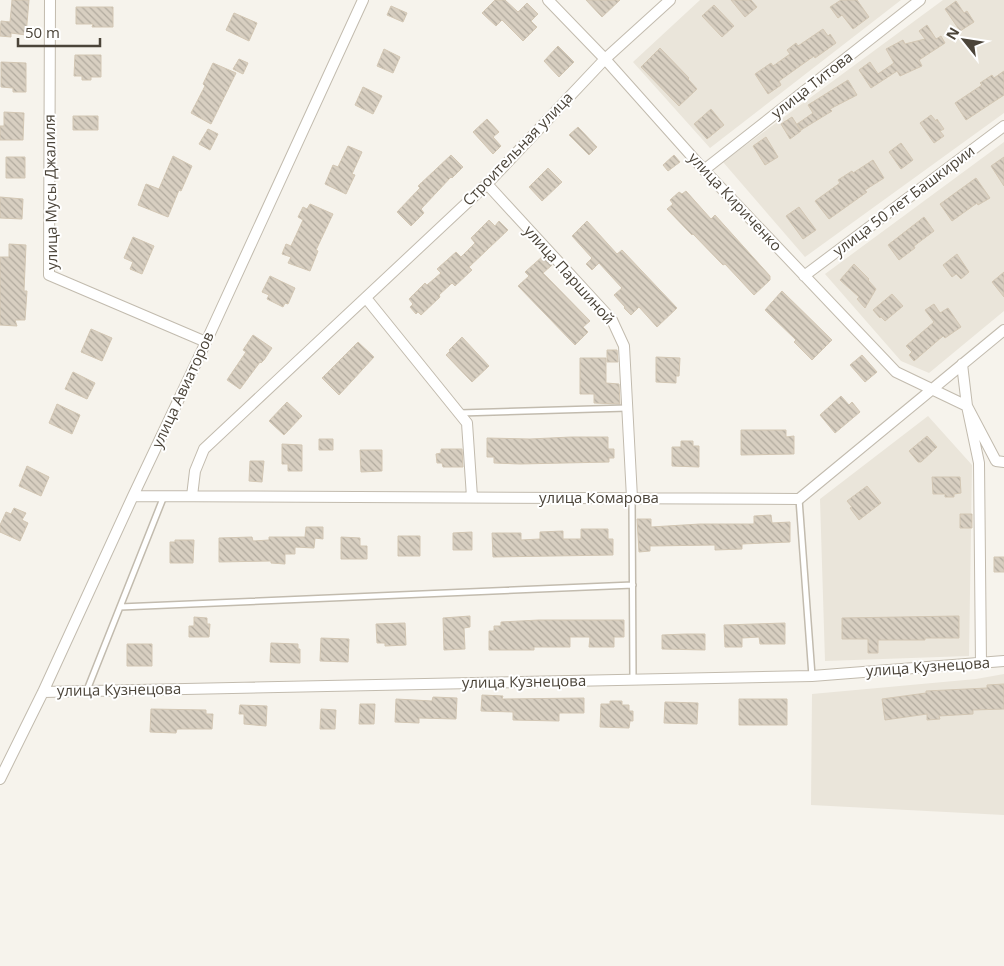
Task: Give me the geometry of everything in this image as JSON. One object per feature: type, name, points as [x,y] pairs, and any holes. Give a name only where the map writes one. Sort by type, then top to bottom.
[{"type":"street","name":"улица Мусы Джалиля","points":[[50,0],[49,275],[206,342]]},
{"type":"street","name":"улица Авиаторов","points":[[0,779],[43,692],[363,0]]},
{"type":"street","name":"улица Кириченко","points":[[548,0],[605,59],[704,170],[896,372],[967,406]]},
{"type":"street","name":"Строительная улица","points":[[192,496],[195,471],[204,449],[486,184],[605,59],[670,0]]},
{"type":"street","name":"улица Титова","points":[[704,170],[920,0]]},
{"type":"street","name":"улица 50 лет Башкирии","points":[[804,276],[1004,126]]},
{"type":"street","name":"улица Паршиной","points":[[486,184],[612,320],[624,346],[632,498]]},
{"type":"street","points":[[366,298],[467,423],[472,498]]},
{"type":"street","points":[[799,499],[1004,330]]},
{"type":"street","points":[[962,364],[967,406],[979,463],[981,664]]},
{"type":"street","points":[[967,406],[996,461],[1004,462]]},
{"type":"street","name":"улица Комарова","points":[[133,496],[799,499]]},
{"type":"street","name":"улица Кузнецова","points":[[43,692],[812,676],[1004,661]]},
{"type":"lane","points":[[459,413],[627,408]]},
{"type":"lane","points":[[87,691],[164,496]]},
{"type":"lane","points":[[632,498],[633,680]]},
{"type":"lane","points":[[799,499],[812,676]]},
{"type":"lane","points":[[120,607],[633,586]]},
{"type":"shaded area","points":[[700,0],[901,0],[710,148],[633,62]]},
{"type":"shaded area","points":[[943,0],[1004,0],[1004,113],[805,257],[723,162]]},
{"type":"shaded area","points":[[1004,142],[1004,311],[929,373],[901,361],[825,274]]},
{"type":"shaded area","points":[[928,416],[972,465],[969,656],[825,661],[820,499]]},
{"type":"shaded area","points":[[1004,674],[1004,815],[811,805],[812,694],[976,679]]},
{"type":"building","points":[[12,0],[29,0],[26,35],[11,33],[11,37],[0,36],[1,21],[10,22]]},
{"type":"building","points":[[495,0],[505,0],[518,12],[527,3],[538,14],[531,21],[537,27],[523,41],[502,20],[496,26],[482,13]]},
{"type":"building","points":[[586,0],[620,0],[602,17]]},
{"type":"building","points":[[731,0],[751,0],[757,7],[745,17]]},
{"type":"building","points":[[841,0],[857,0],[869,17],[853,29],[842,15],[838,18],[830,7]]},
{"type":"building","points":[[956,1],[964,13],[967,11],[974,22],[960,31],[945,9]]},
{"type":"building","points":[[714,5],[734,26],[722,37],[702,16]]},
{"type":"building","points":[[391,6],[407,13],[403,22],[387,15]]},
{"type":"building","points":[[76,7],[113,7],[113,27],[92,27],[93,24],[76,24]]},
{"type":"building","points":[[234,13],[257,23],[249,41],[226,30]]},
{"type":"building","points":[[927,25],[936,39],[941,36],[945,43],[919,60],[922,66],[900,76],[897,71],[871,88],[859,70],[870,62],[878,74],[894,63],[886,49],[903,40],[905,44],[925,39],[919,31]]},
{"type":"building","points":[[823,29],[828,36],[830,34],[836,43],[779,81],[781,85],[768,94],[755,74],[771,63],[773,66],[790,54],[787,50],[796,43],[798,46]]},
{"type":"building","points":[[558,46],[574,62],[559,77],[544,61]]},
{"type":"building","points":[[660,48],[697,89],[679,106],[641,67]]},
{"type":"building","points":[[384,49],[400,57],[393,73],[377,66]]},
{"type":"building","points":[[75,55],[101,55],[101,77],[91,77],[91,80],[82,80],[82,76],[74,76]]},
{"type":"building","points":[[239,59],[248,63],[243,74],[233,69]]},
{"type":"building","points":[[1,62],[26,63],[26,92],[13,92],[13,88],[1,87]]},
{"type":"building","points":[[213,63],[236,73],[211,124],[191,113],[205,86],[203,84]]},
{"type":"building","points":[[1004,71],[1004,95],[966,120],[955,103],[982,85],[980,83],[992,75],[994,78]]},
{"type":"building","points":[[848,80],[857,95],[830,109],[832,111],[801,130],[797,124],[813,113],[808,105]]},
{"type":"building","points":[[363,87],[382,96],[373,114],[355,105]]},
{"type":"building","points":[[711,109],[724,125],[707,139],[694,124]]},
{"type":"building","points":[[4,112],[24,113],[23,140],[0,140],[0,126],[4,126]]},
{"type":"building","points":[[931,115],[936,121],[937,119],[944,129],[940,131],[944,136],[934,143],[920,123]]},
{"type":"building","points":[[73,116],[98,116],[98,130],[73,130]]},
{"type":"building","points":[[792,117],[801,131],[790,139],[781,124]]},
{"type":"building","points":[[487,119],[499,132],[493,137],[501,146],[493,154],[473,132]]},
{"type":"building","points":[[578,127],[597,147],[589,155],[569,135]]},
{"type":"building","points":[[208,129],[218,134],[210,150],[199,144]]},
{"type":"building","points":[[766,137],[778,157],[765,165],[753,146]]},
{"type":"building","points":[[901,143],[913,160],[901,169],[889,152]]},
{"type":"building","points":[[348,146],[362,152],[352,174],[355,175],[346,194],[325,184],[333,165],[338,167]]},
{"type":"building","points":[[451,155],[463,167],[421,209],[424,213],[411,226],[397,212],[420,188],[418,186]]},
{"type":"building","points":[[674,155],[680,162],[668,171],[663,165]]},
{"type":"building","points":[[173,156],[192,166],[181,191],[179,190],[168,217],[138,205],[146,184],[159,189]]},
{"type":"building","points":[[6,157],[25,157],[25,178],[6,178]]},
{"type":"building","points":[[1004,157],[1004,186],[991,166]]},
{"type":"building","points":[[873,160],[884,178],[865,190],[867,192],[829,219],[815,201],[840,183],[838,180]]},
{"type":"building","points":[[548,168],[562,182],[542,201],[529,187]]},
{"type":"building","points":[[976,178],[990,198],[978,205],[977,203],[952,221],[940,204]]},
{"type":"building","points":[[686,191],[711,219],[715,215],[770,276],[770,280],[754,295],[725,264],[723,265],[667,209],[673,204],[670,200],[679,192],[682,194]]},
{"type":"building","points":[[0,197],[23,199],[22,219],[0,218]]},
{"type":"building","points":[[310,204],[333,214],[316,250],[318,251],[310,271],[288,263],[291,257],[282,254],[286,244],[291,246],[303,220],[298,217],[303,207],[307,209]]},
{"type":"building","points":[[799,207],[816,230],[803,239],[786,216]]},
{"type":"building","points":[[924,217],[934,231],[899,260],[888,245]]},
{"type":"building","points":[[489,220],[495,226],[499,221],[508,230],[469,267],[472,270],[455,286],[452,283],[421,315],[418,312],[416,314],[410,307],[413,304],[409,299],[425,283],[427,285],[441,273],[437,269],[456,252],[461,257],[475,243],[471,238]]},
{"type":"building","points":[[587,221],[617,254],[622,250],[677,308],[657,327],[639,307],[631,315],[624,308],[614,295],[622,288],[599,263],[592,270],[586,264],[592,258],[572,236]]},
{"type":"building","points":[[133,237],[154,246],[142,274],[130,269],[133,262],[124,258]]},
{"type":"building","points":[[9,244],[26,245],[24,291],[27,291],[25,320],[15,320],[17,326],[0,325],[0,257],[9,257]]},
{"type":"building","points":[[957,254],[969,272],[961,279],[956,274],[952,277],[943,265]]},
{"type":"building","points":[[543,256],[552,265],[543,273],[590,321],[583,327],[588,332],[575,345],[518,286],[529,276],[525,272]]},
{"type":"building","points":[[854,264],[876,289],[865,308],[857,299],[859,297],[840,280]]},
{"type":"building","points":[[1004,272],[1004,297],[992,282]]},
{"type":"building","points":[[270,276],[295,288],[288,304],[285,303],[283,307],[267,299],[269,295],[262,292]]},
{"type":"building","points":[[782,291],[832,340],[812,360],[794,342],[796,340],[765,310]]},
{"type":"building","points":[[892,294],[903,306],[885,321],[873,310]]},
{"type":"building","points":[[934,304],[940,313],[948,308],[961,327],[945,338],[943,336],[914,361],[909,355],[912,352],[906,346],[934,322],[925,310]]},
{"type":"building","points":[[91,329],[112,338],[102,361],[81,352]]},
{"type":"building","points":[[253,335],[272,348],[240,389],[227,380],[246,352],[243,350]]},
{"type":"building","points":[[462,337],[489,366],[472,382],[446,355]]},
{"type":"building","points":[[358,342],[374,357],[339,395],[322,378]]},
{"type":"building","points":[[607,350],[617,350],[618,362],[607,362]]},
{"type":"building","points":[[862,355],[877,372],[865,382],[850,365]]},
{"type":"building","points":[[656,357],[680,358],[679,376],[676,376],[676,383],[656,382]]},
{"type":"building","points":[[580,358],[606,358],[606,383],[619,384],[620,404],[594,403],[594,394],[580,394]]},
{"type":"building","points":[[73,372],[95,383],[87,399],[65,389]]},
{"type":"building","points":[[841,396],[849,405],[852,402],[860,412],[835,433],[820,415]]},
{"type":"building","points":[[287,402],[302,416],[284,435],[269,421]]},
{"type":"building","points":[[57,404],[80,415],[72,434],[49,423]]},
{"type":"building","points":[[741,430],[786,430],[786,437],[794,436],[794,454],[741,455]]},
{"type":"building","points":[[927,436],[937,447],[921,462],[918,462],[909,451]]},
{"type":"building","points":[[608,437],[608,449],[614,449],[614,458],[609,458],[609,462],[520,464],[494,463],[494,457],[487,457],[487,438],[530,439]]},
{"type":"building","points":[[319,439],[333,439],[333,450],[319,450]]},
{"type":"building","points":[[681,441],[693,441],[693,446],[699,446],[699,467],[672,466],[672,447],[681,447]]},
{"type":"building","points":[[282,444],[302,445],[302,471],[288,471],[288,464],[282,464]]},
{"type":"building","points":[[441,449],[462,449],[463,467],[443,467],[442,463],[437,463],[436,454],[441,453]]},
{"type":"building","points":[[360,450],[382,450],[382,471],[361,472]]},
{"type":"building","points":[[250,461],[264,461],[262,482],[249,481]]},
{"type":"building","points":[[27,466],[49,477],[41,496],[19,486]]},
{"type":"building","points":[[932,477],[960,477],[961,493],[954,494],[954,497],[945,497],[945,494],[933,494]]},
{"type":"building","points":[[867,486],[881,503],[859,520],[847,501]]},
{"type":"building","points":[[14,508],[26,513],[22,520],[28,523],[20,541],[0,532],[0,525],[6,512],[11,514]]},
{"type":"building","points":[[960,514],[972,514],[972,528],[960,528]]},
{"type":"building","points":[[771,515],[772,523],[790,522],[790,542],[742,544],[742,549],[715,550],[715,545],[650,546],[650,551],[639,552],[637,519],[651,519],[651,527],[700,524],[754,524],[754,516]]},
{"type":"building","points":[[306,527],[323,527],[323,539],[315,538],[314,548],[295,547],[295,554],[285,554],[285,564],[271,563],[271,561],[219,562],[219,538],[252,537],[253,541],[269,540],[269,537],[305,537]]},
{"type":"building","points":[[581,529],[608,529],[608,539],[613,539],[613,555],[493,557],[492,533],[521,533],[521,540],[540,539],[540,532],[563,531],[563,539],[581,539]]},
{"type":"building","points":[[472,532],[472,550],[453,550],[453,533]]},
{"type":"building","points":[[398,536],[420,536],[420,556],[398,556]]},
{"type":"building","points":[[341,537],[360,538],[360,546],[367,546],[367,559],[341,559]]},
{"type":"building","points":[[175,540],[194,540],[193,563],[170,563],[170,542],[175,542]]},
{"type":"building","points":[[994,557],[1004,557],[1004,572],[994,572]]},
{"type":"building","points":[[470,616],[470,627],[464,628],[465,649],[444,650],[443,618]]},
{"type":"building","points":[[959,616],[959,638],[878,640],[878,653],[868,653],[868,639],[842,639],[842,618]]},
{"type":"building","points":[[194,617],[207,618],[207,624],[210,624],[209,637],[189,637],[189,626],[194,626]]},
{"type":"building","points":[[624,620],[624,637],[614,637],[614,647],[589,647],[590,637],[570,637],[570,647],[534,647],[534,650],[489,650],[489,631],[494,631],[494,626],[501,626],[501,622]]},
{"type":"building","points":[[405,623],[406,645],[385,646],[385,643],[377,643],[376,624]]},
{"type":"building","points":[[785,623],[785,644],[760,644],[759,637],[742,638],[742,647],[725,647],[724,625]]},
{"type":"building","points":[[705,634],[705,650],[662,649],[662,635]]},
{"type":"building","points":[[321,638],[349,639],[348,662],[320,661]]},
{"type":"building","points":[[271,643],[298,644],[300,663],[270,662]]},
{"type":"building","points":[[127,644],[152,644],[152,666],[127,666]]},
{"type":"building","points":[[1004,684],[1004,709],[973,710],[973,714],[939,716],[940,719],[927,720],[927,714],[885,720],[882,699],[926,693],[926,691],[987,688],[987,685]]},
{"type":"building","points":[[482,695],[503,696],[502,699],[584,698],[584,713],[559,713],[559,721],[513,720],[513,712],[481,711]]},
{"type":"building","points":[[433,697],[457,698],[456,719],[419,718],[419,723],[395,722],[396,699],[432,701]]},
{"type":"building","points":[[739,699],[787,699],[787,725],[739,725]]},
{"type":"building","points":[[610,701],[622,701],[622,705],[629,705],[629,711],[633,711],[633,721],[630,721],[629,728],[600,727],[601,704],[610,704]]},
{"type":"building","points":[[665,702],[698,703],[697,724],[664,723]]},
{"type":"building","points":[[360,704],[375,704],[374,724],[359,724]]},
{"type":"building","points":[[240,705],[267,706],[266,726],[244,724],[244,714],[239,714]]},
{"type":"building","points":[[151,709],[206,710],[206,714],[213,714],[212,729],[177,729],[176,733],[150,732]]},
{"type":"building","points":[[321,709],[336,710],[335,729],[320,729]]}]
